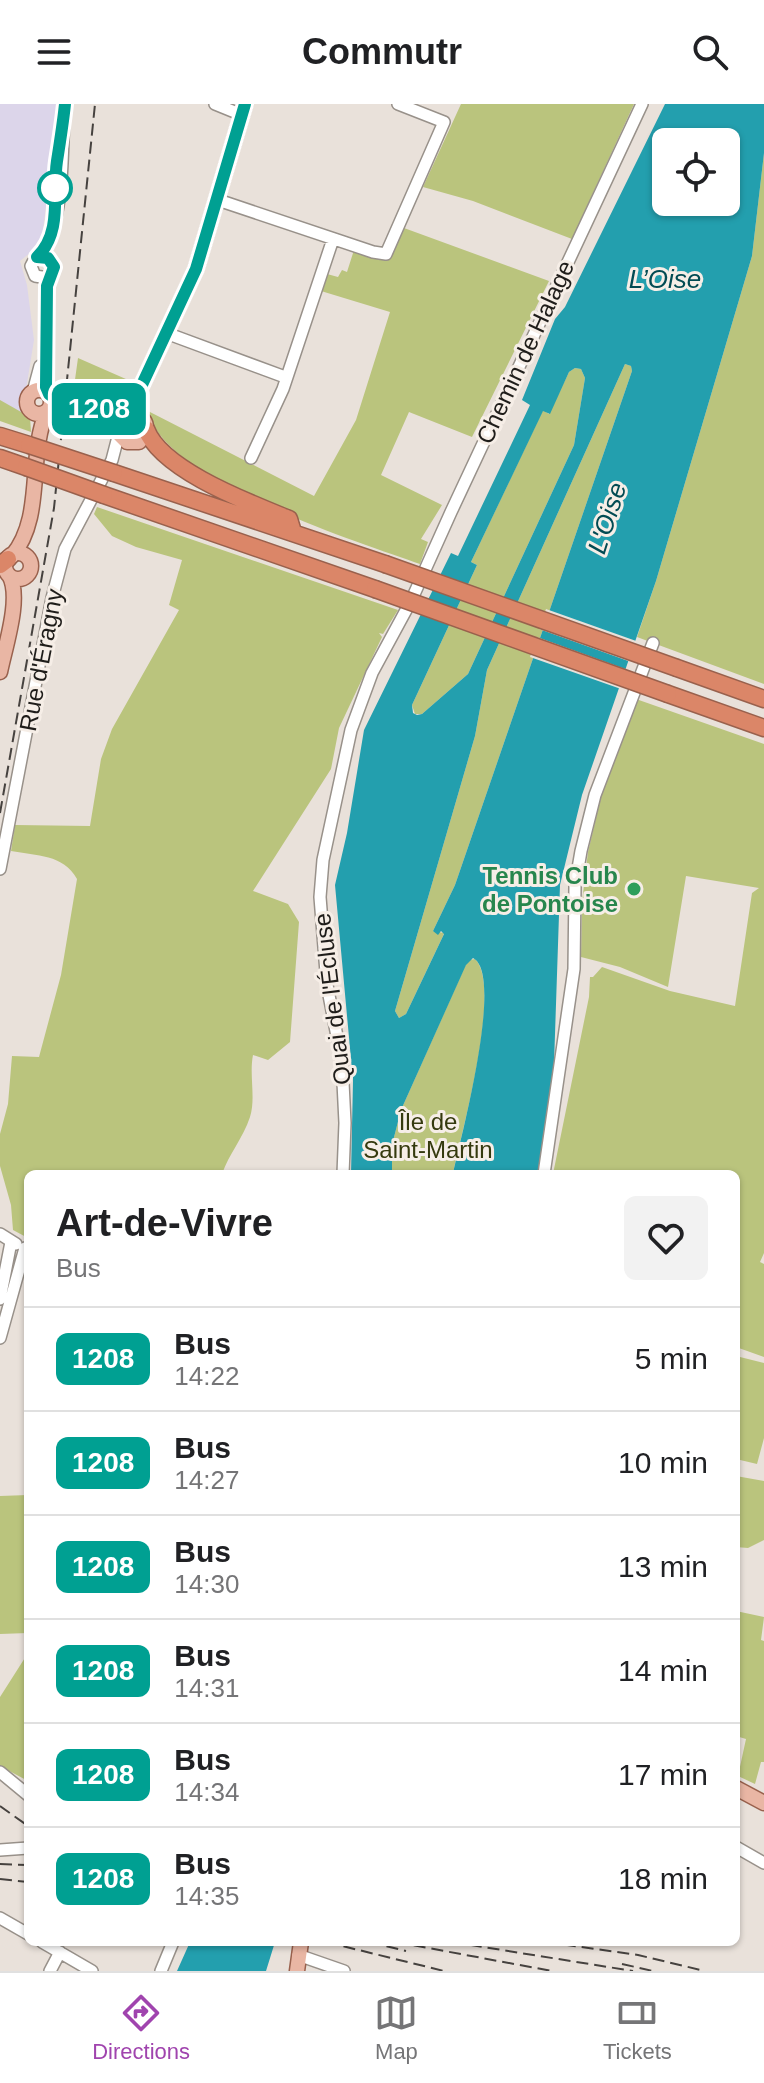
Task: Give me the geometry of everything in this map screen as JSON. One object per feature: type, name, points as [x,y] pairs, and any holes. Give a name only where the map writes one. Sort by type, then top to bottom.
[{"type":"highway","points":[[143,432],[154,445],[185,468],[234,497],[289,519],[293,532]]},
{"type":"highway","points":[[0,436],[113,466],[764,699]]},
{"type":"highway","points":[[0,458],[26,472]]},
{"type":"highway","points":[[0,470],[46,474],[764,728]]},
{"type":"main road","points":[[118,432],[196,269],[243,110]]},
{"type":"main road","points":[[143,432],[146,377]]},
{"type":"main road","points":[[7,564],[17,549],[27,522],[38,469],[34,445],[35,420],[27,402],[33,392],[40,390],[48,403],[83,409],[108,421],[126,442],[143,432]]},
{"type":"main road","points":[[30,410],[39,414],[56,399],[84,404],[138,416],[143,432]]},
{"type":"main road","points":[[34,445],[48,403]]},
{"type":"main road","points":[[14,601],[29,569],[27,522]]},
{"type":"main road","points":[[7,564],[23,555],[29,569]]},
{"type":"main road","points":[[7,564],[18,579],[29,569]]},
{"type":"main road","points":[[0,672],[14,601],[14,586],[7,564]]},
{"type":"main road","points":[[740,1790],[764,1803]]},
{"type":"main road","points":[[297,1971],[300,1948]]},
{"type":"street","points":[[33,392],[44,336],[42,295],[31,264],[49,242],[58,198],[65,104]]},
{"type":"street","points":[[48,403],[47,286],[61,213],[71,104]]},
{"type":"street","points":[[215,104],[243,110]]},
{"type":"street","points":[[218,200],[333,239],[383,254],[389,252],[407,202],[444,122],[398,104]]},
{"type":"street","name":"Chemin de Halage","points":[[411,601],[642,104]]},
{"type":"street","points":[[251,458],[283,389],[333,239]]},
{"type":"street","points":[[37,257],[48,258],[52,270]]},
{"type":"street","points":[[35,276],[42,279],[52,270]]},
{"type":"street","points":[[166,333],[285,377]]},
{"type":"street","name":"Rue d'Éragny","points":[[113,466],[118,432]]},
{"type":"street","name":"Rue d'Éragny","points":[[0,869],[52,598],[65,549],[123,449],[143,432]]},
{"type":"street","name":"Quai de l'Écluse","points":[[343,1170],[342,1062],[327,985],[320,881],[351,730],[372,673],[411,601]]},
{"type":"street","points":[[545,1170],[574,969],[575,886],[584,836],[595,795],[653,643]]},
{"type":"street","points":[[0,1234],[24,1247]]},
{"type":"street","points":[[0,1299],[11,1242]]},
{"type":"street","points":[[0,1338],[24,1256]]},
{"type":"street","points":[[9,1260],[14,1284]]},
{"type":"street","points":[[0,1772],[24,1792]]},
{"type":"street","points":[[0,1850],[24,1848]]},
{"type":"street","points":[[740,1849],[764,1863]]},
{"type":"street","points":[[0,1918],[24,1932]]},
{"type":"street","points":[[49,1946],[92,1971]]},
{"type":"street","points":[[161,1971],[171,1946]]},
{"type":"street","points":[[300,1948],[344,1971]]},
{"type":"street","points":[[50,1971],[60,1952]]},
{"type":"shaded area","points":[[0,104],[60,104],[41,244],[20,261],[27,285],[34,340],[24,402],[30,417],[0,407]]},
{"type":"green space","points":[[461,104],[634,104],[572,239],[473,201],[423,187]]},
{"type":"green space","points":[[764,153],[764,684],[637,637],[752,256]]},
{"type":"green space","points":[[404,228],[549,281],[472,437],[409,412],[381,475],[442,505],[421,539],[428,542],[420,564],[310,524],[224,484],[188,461],[161,436],[148,411],[314,496],[356,420],[390,312],[321,291],[327,274],[338,277],[342,270],[347,272],[354,250],[389,260]]},
{"type":"green space","points":[[78,358],[135,383],[124,408],[73,394]]},
{"type":"green space","points":[[625,364],[631,366],[632,371],[455,885],[433,931],[444,933],[443,936],[406,1014],[399,1018],[395,1011],[475,736],[487,670]]},
{"type":"green space","points":[[575,368],[581,369],[585,378],[574,445],[468,674],[422,714],[415,714],[412,705],[477,565],[471,562],[543,410],[549,414],[569,372]]},
{"type":"green space","points":[[0,400],[30,417],[31,432],[0,421]]},
{"type":"green space","points":[[97,507],[398,610],[383,634],[379,633],[382,637],[339,728],[331,769],[253,891],[288,904],[299,922],[290,1042],[268,1060],[253,1055],[250,1117],[224,1170],[24,1170],[24,1236],[13,1230],[11,1205],[0,1166],[0,1134],[8,1104],[12,1056],[39,1057],[61,975],[77,879],[57,860],[11,851],[15,825],[90,826],[101,759],[112,729],[179,610],[169,605],[182,560],[136,547],[112,536],[94,514]]},
{"type":"green space","points":[[636,699],[764,744],[764,1253],[760,1262],[764,1264],[764,1357],[740,1348],[740,1170],[554,1170],[589,997],[590,977],[602,967],[670,991],[735,1006],[752,893],[759,888],[686,876],[668,987],[620,967],[581,957],[582,902],[588,852],[604,784]]},
{"type":"green space","name":"Île de Saint-Martin","points":[[475,959],[482,974],[482,1028],[478,1062],[454,1170],[392,1170],[392,1145],[401,1110],[469,960]]},
{"type":"green space","points":[[740,1357],[764,1363],[764,1438],[757,1464],[740,1460]]},
{"type":"green space","points":[[740,1477],[764,1481],[764,1540],[748,1548],[740,1547]]},
{"type":"green space","points":[[24,1495],[24,1633],[0,1634],[0,1496]]},
{"type":"green space","points":[[740,1612],[764,1617],[761,1640],[764,1641],[764,1762],[761,1762],[755,1784],[740,1777],[746,1739],[740,1737]]},
{"type":"green space","points":[[24,1659],[24,1779],[0,1766],[0,1697]]},
{"type":"water","points":[[665,104],[764,104],[764,153],[752,256],[656,581],[582,795],[560,885],[554,1064],[539,1170],[454,1170],[483,1025],[482,971],[473,958],[466,965],[401,1110],[392,1145],[392,1170],[351,1170],[353,1081],[335,885],[364,730],[451,553],[458,556],[530,405],[522,400],[555,319],[565,307],[652,130],[652,216],[740,216],[740,128],[653,128]],"holes":[[[625,364],[631,366],[632,371],[455,885],[433,931],[438,935],[441,931],[444,934],[406,1014],[399,1018],[395,1011],[475,736],[487,670]],[[575,368],[581,369],[585,378],[574,445],[468,674],[417,715],[413,713],[412,705],[477,565],[471,562],[543,411],[550,414],[569,372]]]},
{"type":"water","points":[[188,1946],[274,1946],[266,1971],[177,1971]]},
{"type":"pier","points":[[546,609],[639,642],[631,662],[539,629]]},
{"type":"pier","points":[[537,637],[628,670],[621,689],[530,657]]},
{"type":"railway","points":[[0,813],[54,508],[95,104]]},
{"type":"railway","points":[[0,1806],[24,1823]]},
{"type":"railway","points":[[0,1864],[24,1865]]},
{"type":"railway","points":[[0,1879],[24,1882]]},
{"type":"railway","points":[[342,1946],[444,1971]]},
{"type":"railway","points":[[385,1946],[406,1951]]},
{"type":"railway","points":[[418,1946],[552,1971]]},
{"type":"railway","points":[[477,1946],[633,1971]]},
{"type":"railway","points":[[574,1946],[638,1955],[705,1971]]},
{"type":"railway","points":[[622,1964],[653,1971]]},
{"type":"bus line","name":"1208","points":[[65,104],[57,160],[56,211],[49,242],[37,257],[48,258],[54,267],[47,280],[46,387],[56,399],[127,416],[196,269],[245,104]]},
{"type":"place","name":"Tennis Club de Pontoise","points":[[634,889]]},
{"type":"water label","name":"L’Oise","points":[[665,279]]},
{"type":"water label","name":"L'Oise","points":[[607,518]]}]
